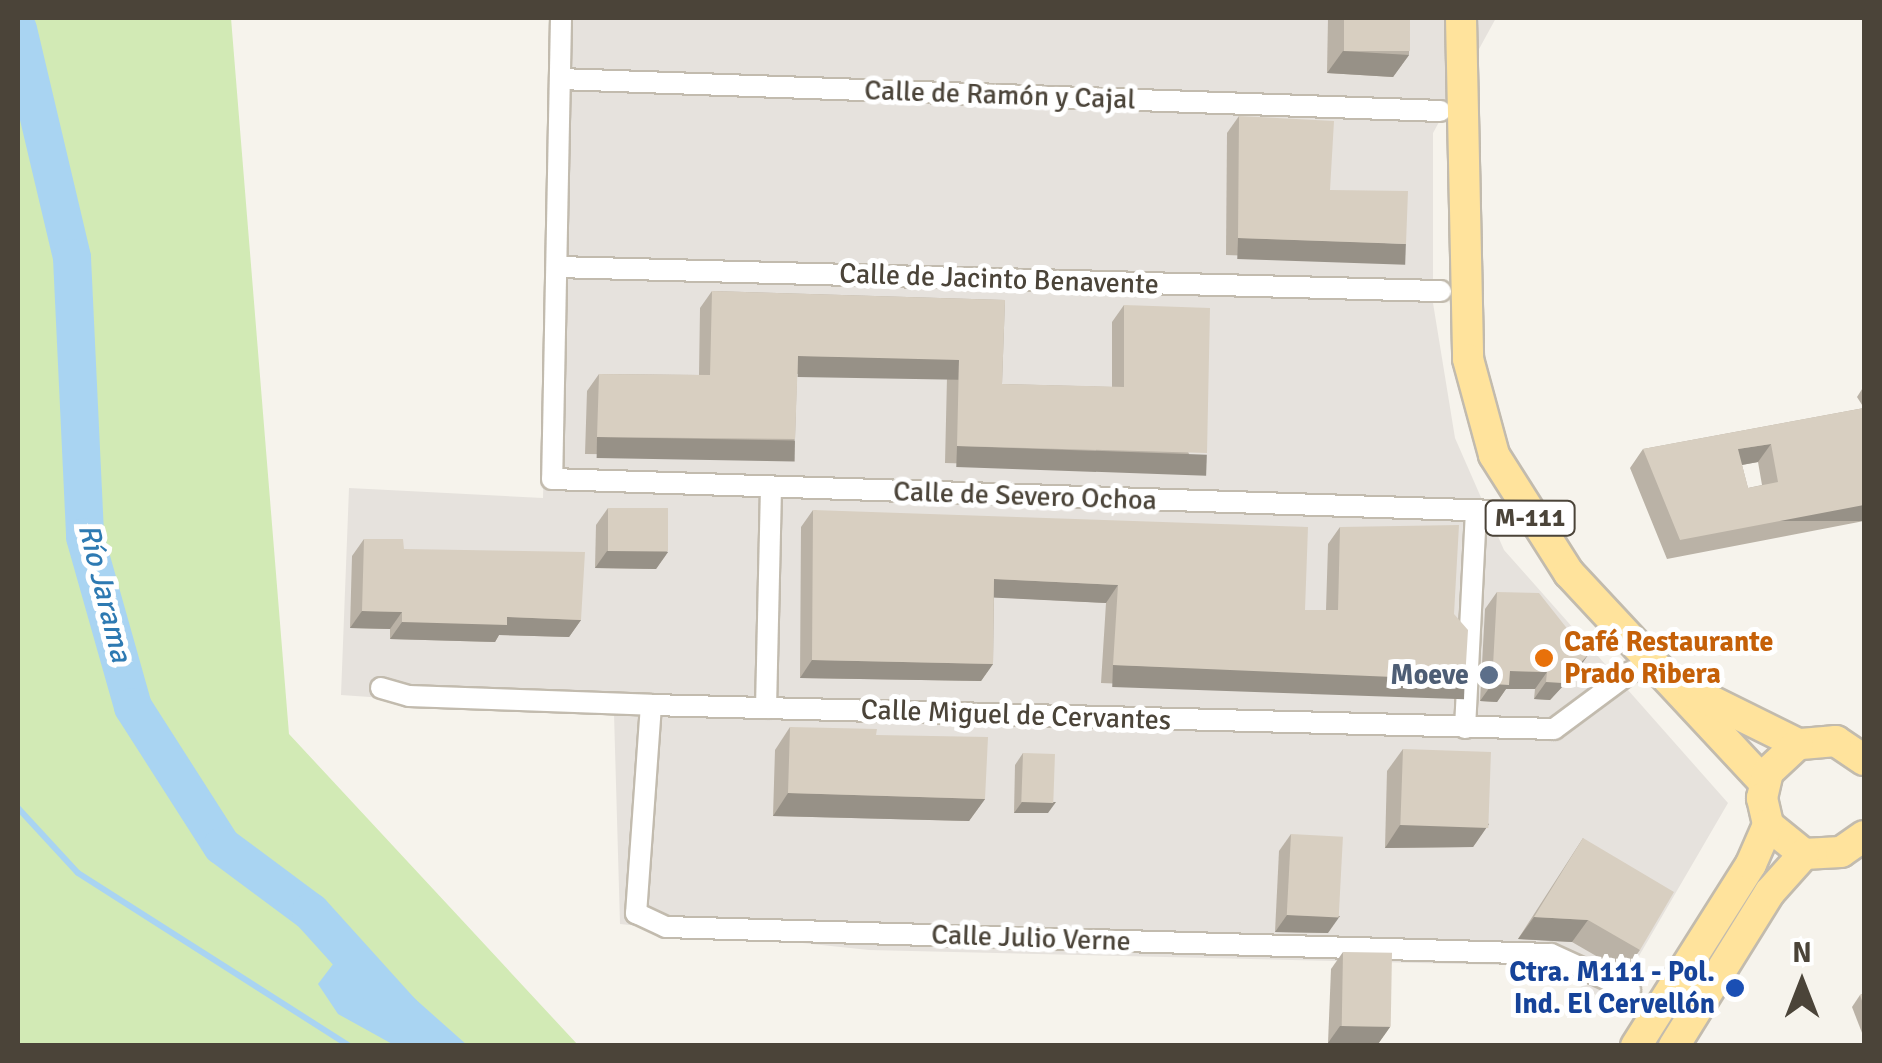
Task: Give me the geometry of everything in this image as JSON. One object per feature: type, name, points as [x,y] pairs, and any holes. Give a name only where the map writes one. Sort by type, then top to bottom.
[{"type":"main road","name":"M-111","points":[[1460,18],[1465,312],[1480,416],[1542,538],[1764,782]]},
{"type":"main road","name":"M-111","points":[[1675,682],[1798,744],[1836,742],[1864,760]]},
{"type":"main road","points":[[1636,1046],[1751,864],[1768,825],[1764,782],[1780,755],[1798,744]]},
{"type":"main road","points":[[1768,825],[1783,844],[1804,854],[1841,852],[1864,836]]},
{"type":"main road","points":[[1674,1046],[1770,892],[1804,854]]},
{"type":"street","points":[[557,266],[561,18]]},
{"type":"street","name":"Calle de Ramón y Cajal","points":[[560,79],[1440,111]]},
{"type":"street","name":"Calle de Jacinto Benavente","points":[[557,266],[1441,291]]},
{"type":"street","name":"Calle de Severo Ochoa","points":[[557,266],[552,479],[1486,511],[1464,728]]},
{"type":"street","points":[[766,708],[772,487]]},
{"type":"street","name":"Calle Miguel de Cervantes","points":[[381,688],[408,696],[651,705],[1554,729],[1632,670]]},
{"type":"street","name":"Calle Julio Verne","points":[[651,705],[636,913],[666,927],[1550,954],[1630,990]]},
{"type":"shaded area","points":[[554,18],[1496,18],[1433,133],[1433,303],[1455,438],[1504,550],[1728,803],[1611,1004],[1547,966],[869,950],[620,924],[614,714],[341,695],[349,488],[543,498]]},
{"type":"green space","points":[[18,18],[231,18],[289,734],[578,1045],[18,1045]]},
{"type":"water","points":[[355,935],[404,989],[467,1045],[394,1045],[338,1014],[318,984]]},
{"type":"building","points":[[1344,18],[1410,18],[1410,51],[1344,51]]},
{"type":"building","points":[[1239,116],[1334,121],[1330,190],[1408,191],[1406,244],[1238,238]]},
{"type":"building","points":[[712,291],[1005,300],[1002,384],[1124,387],[1124,305],[1210,308],[1207,453],[957,446],[959,360],[798,356],[795,439],[597,437],[599,374],[710,375]]},
{"type":"building","points":[[1864,408],[1864,505],[1680,540],[1643,449]],"holes":[[[1771,444],[1778,482],[1748,488],[1738,449]]]},
{"type":"building","points":[[608,508],[668,508],[668,551],[608,551]]},
{"type":"building","points":[[813,510],[1308,527],[1305,610],[1338,610],[1340,527],[1459,525],[1454,614],[1468,630],[1465,680],[1113,665],[1118,585],[994,579],[993,664],[812,660]]},
{"type":"building","points":[[364,539],[403,539],[404,549],[585,552],[581,620],[507,617],[507,625],[402,622],[402,612],[362,611]]},
{"type":"building","points":[[1497,592],[1539,593],[1588,655],[1562,683],[1546,682],[1547,672],[1510,671],[1509,685],[1492,684]]},
{"type":"building","points":[[790,727],[877,729],[876,735],[988,737],[985,799],[788,793]]},
{"type":"building","points":[[1403,749],[1491,752],[1488,828],[1400,825]]},
{"type":"building","points":[[1023,753],[1055,754],[1053,803],[1021,802]]},
{"type":"building","points":[[1291,834],[1343,837],[1339,918],[1287,915]]},
{"type":"building","points":[[1583,838],[1674,892],[1640,950],[1588,920],[1534,917]]},
{"type":"building","points":[[1343,952],[1392,953],[1391,1027],[1342,1026]]},
{"type":"waterway","name":"Río Jarama","points":[[18,29],[72,258],[85,537],[133,707],[222,846],[311,912],[432,1046]]},
{"type":"waterway","points":[[18,808],[78,873],[350,1046]]},
{"type":"place","name":"Café Restaurante Prado Ribera","points":[[1544,658]]},
{"type":"place","name":"Moeve","points":[[1489,675]]},
{"type":"place","name":"Ctra. M111 - Pol. Ind. El Cervellón","points":[[1735,988]]}]
